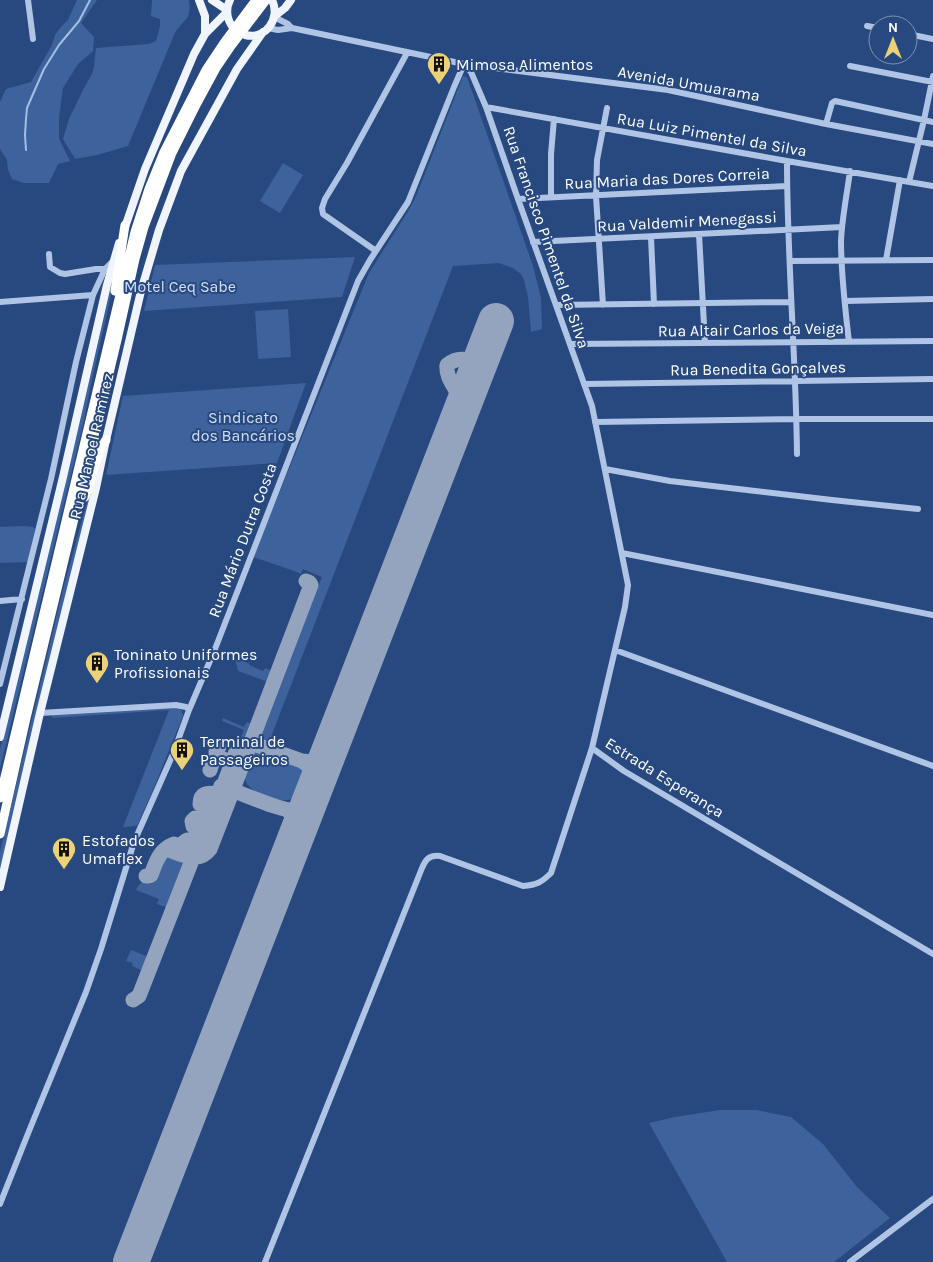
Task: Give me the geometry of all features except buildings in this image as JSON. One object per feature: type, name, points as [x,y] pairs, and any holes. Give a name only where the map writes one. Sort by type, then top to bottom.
[{"type":"highway","points":[[0,798],[135,232],[164,152],[206,70],[256,0]]},
{"type":"highway","points":[[0,834],[144,227],[172,154],[197,102],[216,68],[266,0]]},
{"type":"highway","points":[[116,311],[113,303],[125,225]]},
{"type":"highway","points":[[74,519],[81,510],[101,446],[106,440]]},
{"type":"main road","points":[[199,0],[205,16],[205,34]]},
{"type":"main road","points":[[212,0],[227,11]]},
{"type":"main road","points":[[230,0],[227,17],[231,25],[245,35],[257,34],[265,30]]},
{"type":"main road","points":[[272,0],[275,8],[274,17]]},
{"type":"main road","name":"Rua Manoel Ramirez","points":[[0,887],[40,712],[96,488],[141,291],[159,230],[181,171],[237,69],[274,17],[291,0]]},
{"type":"main road","points":[[0,732],[40,574],[114,260],[125,225],[145,169],[194,54],[205,34],[227,11]]},
{"type":"street","points":[[28,0],[34,39]]},
{"type":"street","name":"Avenida Umuarama","points":[[274,17],[292,28]]},
{"type":"street","name":"Avenida Umuarama","points":[[265,30],[292,28],[464,64],[668,90],[826,124],[933,144]]},
{"type":"street","points":[[918,36],[933,39]]},
{"type":"street","points":[[376,251],[323,214],[322,208],[407,53]]},
{"type":"street","name":"Rua Francisco Pimentel da Silva","points":[[464,64],[471,72],[486,107],[596,422]]},
{"type":"street","name":"Rua Mário Dutra Costa","points":[[0,1204],[86,992],[134,842],[173,754],[358,281],[408,202],[464,64]]},
{"type":"street","points":[[850,66],[933,80],[909,182]]},
{"type":"street","points":[[826,124],[832,103],[835,101],[933,122]]},
{"type":"street","name":"Rua Luiz Pimentel da Silva","points":[[486,107],[933,186]]},
{"type":"street","points":[[603,305],[596,196],[597,160],[607,108]]},
{"type":"street","points":[[551,197],[551,154],[554,119]]},
{"type":"street","points":[[786,161],[797,454]]},
{"type":"street","points":[[849,342],[844,301],[842,227],[850,171]]},
{"type":"street","points":[[886,260],[900,180]]},
{"type":"street","name":"Rua Maria das Dores Correia","points":[[518,199],[786,186]]},
{"type":"street","name":"Rua Valdemir Menegassi","points":[[533,242],[842,227]]},
{"type":"street","points":[[699,234],[705,343]]},
{"type":"street","points":[[651,237],[654,304]]},
{"type":"street","points":[[49,254],[50,267],[60,273],[105,269]]},
{"type":"street","points":[[0,684],[51,479],[76,362],[93,295],[105,269],[114,260]]},
{"type":"street","points":[[790,261],[933,260]]},
{"type":"street","points":[[0,302],[93,295]]},
{"type":"street","points":[[844,301],[933,299]]},
{"type":"street","points":[[556,305],[791,302]]},
{"type":"street","name":"Rua Altair Carlos da Veiga","points":[[570,344],[933,341]]},
{"type":"street","name":"Rua Benedita Gonçalves","points":[[584,384],[933,379]]},
{"type":"street","points":[[596,422],[933,419]]},
{"type":"street","name":"Estrada Esperança","points":[[596,422],[628,585],[626,607],[592,748],[624,771],[933,954]]},
{"type":"street","points":[[605,468],[670,481],[918,508]]},
{"type":"street","points":[[622,553],[933,615]]},
{"type":"street","points":[[0,602],[22,600]]},
{"type":"street","points":[[615,650],[933,766]]},
{"type":"street","points":[[40,712],[170,705],[181,705],[189,710]]},
{"type":"street","points":[[265,1262],[426,860],[430,856],[440,856],[523,886],[542,882],[551,873],[592,748]]},
{"type":"street","points":[[850,1262],[933,1199]]},
{"type":"green space","points":[[77,0],[97,0],[81,23],[94,37],[93,51],[78,64],[63,88],[59,118],[59,139],[70,161],[58,164],[49,183],[24,183],[12,179],[8,170],[7,160],[0,149],[0,102],[6,89],[31,82],[52,45],[55,35],[68,20]]},
{"type":"green space","points":[[152,0],[189,0],[190,7],[188,17],[174,35],[128,146],[75,159],[63,139],[69,119],[92,74],[96,48],[148,44],[156,41],[160,19],[151,16]]},
{"type":"green space","points":[[463,76],[467,77],[533,266],[541,298],[542,329],[531,332],[528,297],[524,280],[521,274],[513,268],[499,263],[453,266],[269,742],[266,743],[261,740],[262,734],[322,577],[303,569],[301,574],[253,557],[369,273],[417,194]]},
{"type":"green space","points":[[283,163],[303,175],[280,213],[260,201]]},
{"type":"green space","name":"Motel Ceq Sabe","points":[[355,257],[342,297],[144,311],[155,265]]},
{"type":"green space","points":[[116,266],[84,421],[0,769],[0,749]]},
{"type":"green space","points":[[288,309],[291,357],[258,359],[255,311]]},
{"type":"green space","name":"Sindicato dos Bancários","points":[[306,383],[277,463],[106,475],[123,396]]},
{"type":"green space","points":[[98,463],[0,874],[0,852],[63,589]]},
{"type":"green space","points":[[24,526],[35,529],[28,562],[0,563],[0,527]]},
{"type":"green space","points":[[235,658],[263,671],[265,668],[275,672],[271,683],[238,671]]},
{"type":"green space","points":[[175,706],[181,709],[183,716],[155,785],[137,826],[123,827],[169,710],[53,718],[50,714]]},
{"type":"green space","points":[[223,718],[244,727],[247,722],[254,725],[245,750],[228,743],[229,739],[239,742],[244,730],[222,721]]},
{"type":"green space","points":[[254,748],[309,769],[303,787],[296,797],[280,800],[259,793],[248,785],[245,780],[245,774]]},
{"type":"green space","points":[[164,854],[170,854],[187,861],[168,908],[157,904],[159,899],[136,890],[143,881],[151,884]]},
{"type":"green space","points":[[131,950],[149,957],[143,971],[132,966],[133,963],[126,961]]},
{"type":"green space","points":[[720,1110],[756,1110],[791,1117],[823,1144],[857,1187],[890,1218],[834,1262],[727,1262],[649,1123]]},
{"type":"waterway","points":[[26,150],[27,108],[44,69],[59,45],[79,21],[90,0]]},
{"type":"taxiway","points":[[462,410],[462,404],[449,377],[447,365],[459,359],[480,364]]},
{"type":"taxiway","points":[[228,802],[228,792],[231,789],[237,792],[235,784],[311,585],[306,581]]},
{"type":"taxiway","points":[[251,743],[302,761],[314,762],[326,759]]},
{"type":"taxiway","points":[[219,747],[216,752],[218,757],[240,766]]},
{"type":"taxiway","points":[[133,1000],[139,996],[237,749]]},
{"type":"taxiway","points":[[210,770],[213,760],[218,757]]},
{"type":"taxiway","points":[[302,761],[312,768],[318,780]]},
{"type":"taxiway","points":[[169,850],[190,857],[206,854],[210,849],[231,795],[234,792],[290,810],[302,808],[311,799]]},
{"type":"taxiway","points":[[216,794],[203,795],[200,804],[212,809],[219,816]]},
{"type":"taxiway","points":[[287,810],[296,820],[298,832]]},
{"type":"taxiway","points":[[201,827],[193,826],[192,821],[195,818],[215,827]]},
{"type":"taxiway","points":[[183,846],[183,843],[187,840],[191,840],[194,843]]},
{"type":"taxiway","points":[[146,876],[151,875],[161,853],[174,844]]},
{"type":"runway","points":[[131,1262],[496,321]]},
{"type":"place","name":"Mimosa Alimentos","points":[[439,85]]},
{"type":"place","name":"Toninato Uniformes Profissionais","points":[[97,684]]},
{"type":"place","name":"Terminal de Passageiros","points":[[182,771]]},
{"type":"place","name":"Estofados Umaflex","points":[[64,870]]}]
